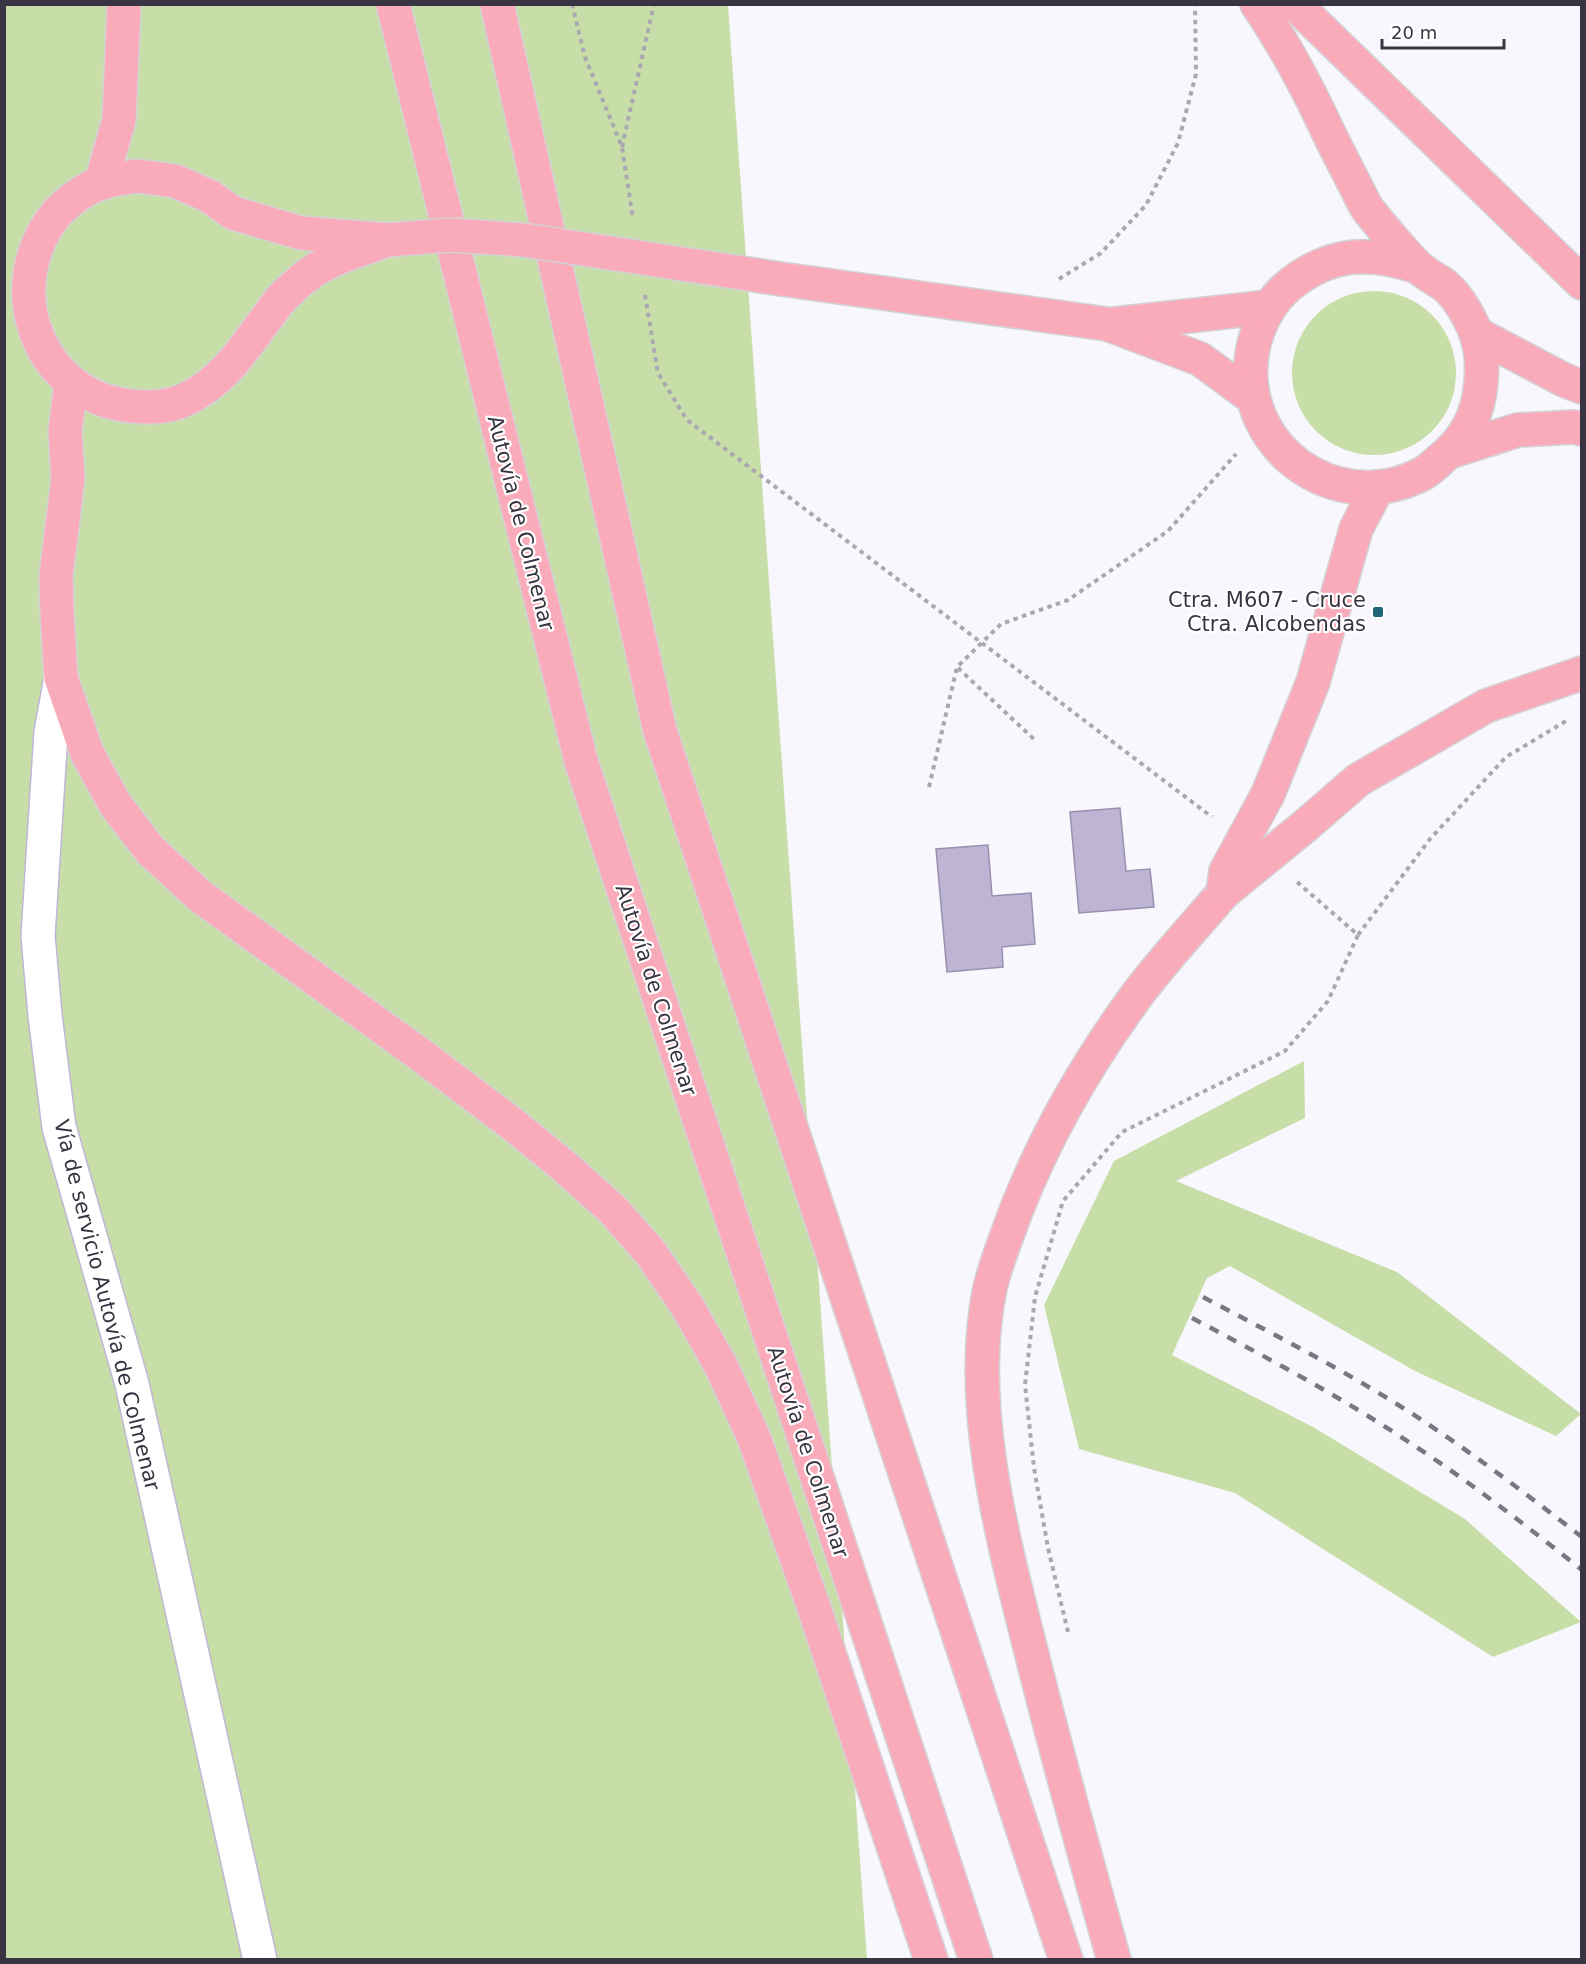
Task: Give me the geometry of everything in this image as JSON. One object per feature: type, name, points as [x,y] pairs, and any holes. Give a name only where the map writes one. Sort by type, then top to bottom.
[{"type":"highway","points":[[101,183],[119,120],[124,4]]},
{"type":"highway","name":"Autovía de Colmenar","points":[[393,4],[581,761],[976,1959]]},
{"type":"highway","points":[[497,4],[660,730],[1066,1959]]},
{"type":"highway","points":[[1257,4],[1303,79],[1367,209],[1418,267],[1446,286],[1465,310],[1477,334],[1483,362],[1480,397],[1470,426],[1452,451],[1423,474],[1401,483],[1378,487],[1345,486],[1301,469],[1276,445],[1258,411],[1250,370],[1255,338],[1269,307],[1282,291],[1298,278],[1329,262],[1371,255],[1395,259],[1418,267]]},
{"type":"highway","points":[[1295,4],[1581,283]]},
{"type":"highway","points":[[388,240],[321,266],[284,295],[240,354],[214,383],[181,401],[143,408],[105,402],[71,384],[47,358],[31,327],[25,293],[30,257],[46,226],[70,200],[101,183],[137,176],[175,181],[209,196],[233,213],[301,233],[388,240],[449,235],[524,240],[781,279],[1107,324],[1200,359],[1258,411]]},
{"type":"highway","points":[[1107,324],[1269,307]]},
{"type":"highway","points":[[1477,334],[1581,387]]},
{"type":"highway","points":[[71,384],[65,432],[68,478],[56,576],[57,611],[61,678],[87,753],[115,804],[150,850],[200,896],[428,1060],[511,1123],[613,1210],[650,1252],[687,1306],[721,1366],[754,1438],[812,1602],[931,1959]]},
{"type":"highway","points":[[1452,451],[1518,430],[1574,427],[1581,429]]},
{"type":"highway","points":[[1223,893],[1226,871],[1268,794],[1313,682],[1356,529],[1378,487]]},
{"type":"highway","points":[[1114,1959],[1055,1748],[1015,1586],[993,1480],[984,1404],[984,1333],[990,1287],[1005,1242],[1030,1176],[1056,1124],[1092,1062],[1138,994],[1223,893],[1358,780],[1486,706],[1581,673]]},
{"type":"street","name":"Vía de servicio Autovía de Colmenar","points":[[61,678],[51,732],[38,936],[59,1127],[132,1384],[260,1959]]},
{"type":"path","points":[[572,4],[585,57],[622,147],[634,227]]},
{"type":"path","points":[[622,147],[654,4]]},
{"type":"path","points":[[1006,311],[1101,253],[1146,204],[1178,143],[1196,74],[1195,4]]},
{"type":"path","points":[[645,295],[658,373],[687,420],[1185,796]]},
{"type":"path","points":[[929,787],[957,667],[1001,624],[1068,600],[1168,531],[1258,411]]},
{"type":"path","points":[[957,667],[1036,741]]},
{"type":"path","points":[[1070,1641],[1048,1548],[1034,1468],[1025,1385],[1035,1297],[1063,1201],[1122,1132],[1285,1051],[1329,1000],[1358,935],[1430,839],[1506,757],[1572,717]]},
{"type":"path","points":[[1304,887],[1358,935]]},
{"type":"green space","points":[[5,5],[728,5],[867,1959],[5,1960]]},
{"type":"green space","points":[[1374,291],[1405,297],[1432,315],[1450,342],[1456,373],[1450,404],[1432,431],[1405,449],[1374,455],[1343,449],[1316,431],[1298,404],[1292,373],[1298,342],[1316,315],[1343,297]]},
{"type":"green space","points":[[1304,1061],[1305,1118],[1176,1181],[1397,1272],[1581,1414],[1556,1436],[1415,1371],[1230,1266],[1207,1278],[1172,1355],[1313,1427],[1465,1519],[1581,1622],[1493,1657],[1235,1493],[1079,1449],[1044,1305],[1114,1161]]},
{"type":"building","points":[[1120,808],[1126,871],[1150,869],[1154,907],[1079,913],[1070,812]]},
{"type":"building","points":[[988,845],[992,896],[1031,893],[1035,944],[1002,947],[1003,967],[947,972],[936,849]]},
{"type":"railway","points":[[1203,1297],[1386,1397],[1433,1427],[1582,1537]]},
{"type":"railway","points":[[1192,1318],[1271,1360],[1398,1435],[1492,1500],[1582,1570]]},
{"type":"place","name":"Ctra. M607 - Cruce Ctra. Alcobendas","points":[[1378,612]]}]
